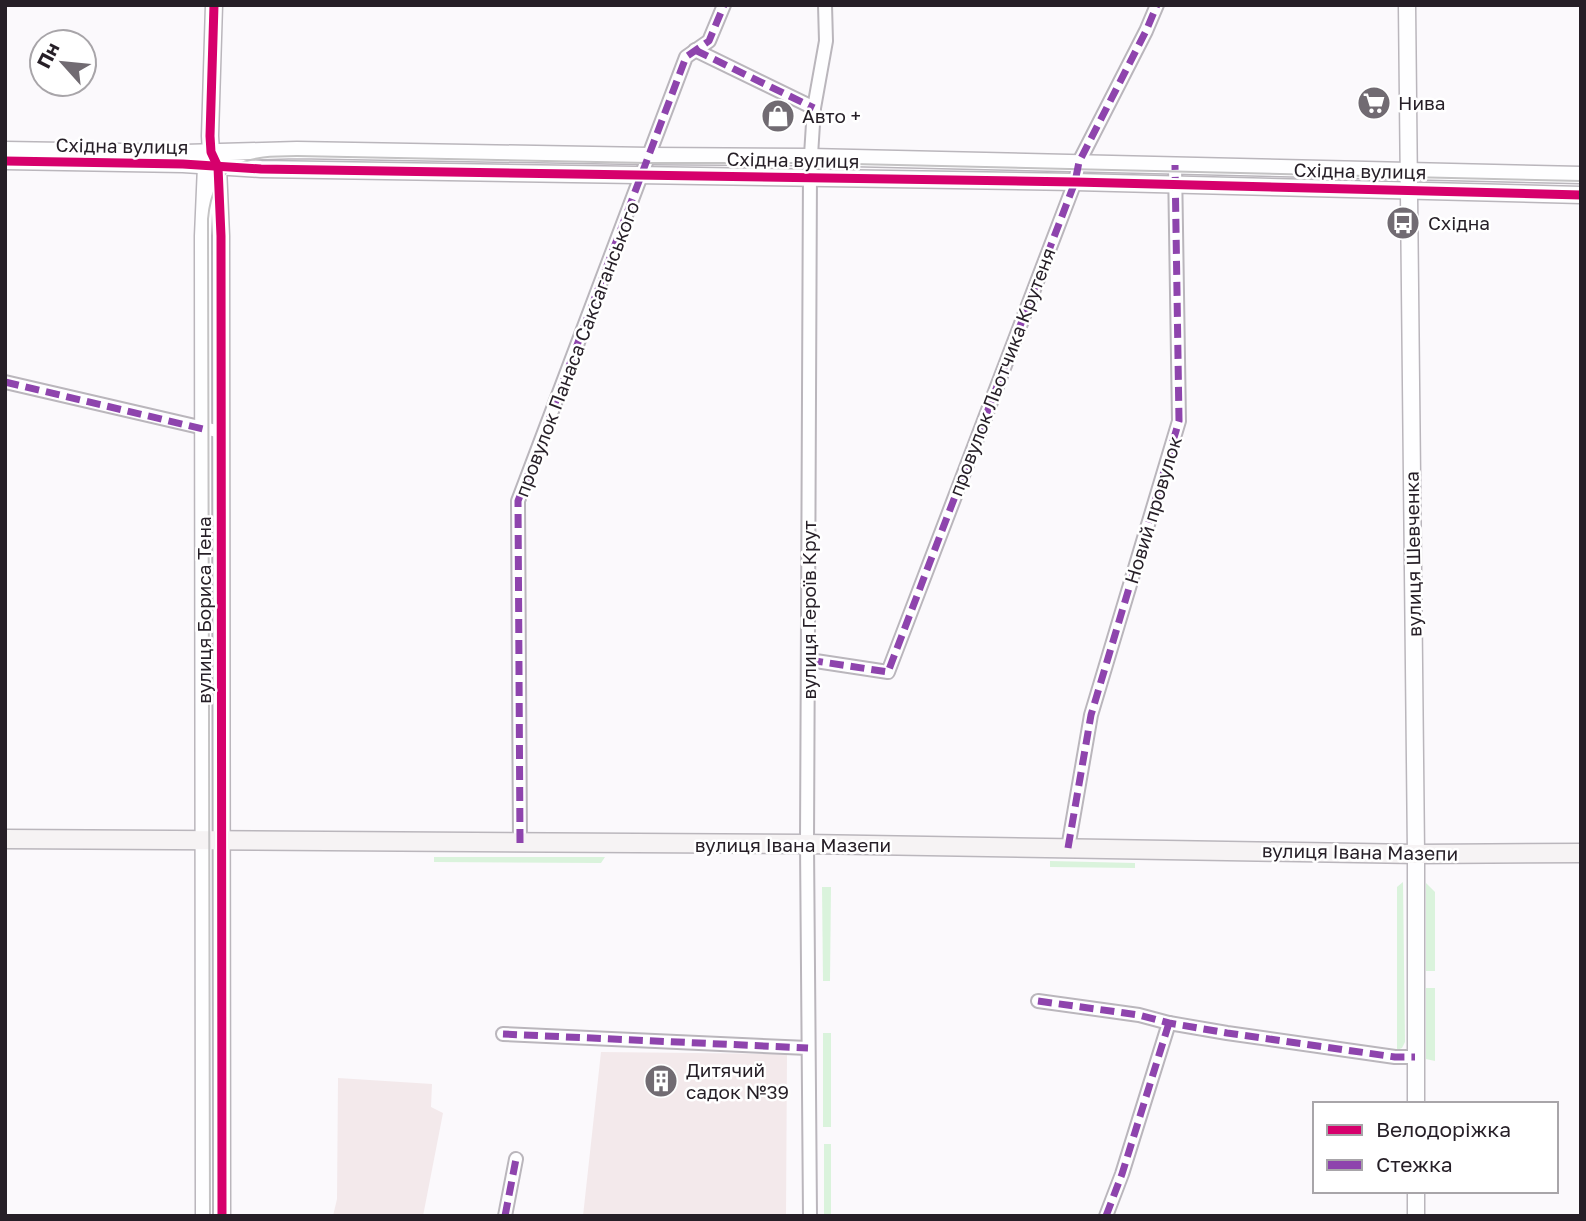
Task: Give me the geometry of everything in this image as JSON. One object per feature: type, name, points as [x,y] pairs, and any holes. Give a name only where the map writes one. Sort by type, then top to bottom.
[{"type":"main road","name":"вулиця Івана Мазепи","points":[[5,839],[807,844],[1416,854],[1581,853]]},
{"type":"street","name":"вулиця Бориса Тена","points":[[214,5],[203,429],[222,1216]]},
{"type":"street","name":"провулок Панаса Саксаганського","points":[[520,843],[518,501],[686,57],[709,41],[724,5]]},
{"type":"street","name":"вулиця Героїв Крут","points":[[810,1216],[807,844],[810,157],[814,108],[826,41],[825,5]]},
{"type":"street","name":"провулок Льотчика Крутеня","points":[[809,660],[888,672],[1075,182],[1079,162],[1157,5]]},
{"type":"street","name":"вулиця Шевченка","points":[[1407,5],[1416,1102]]},
{"type":"street","points":[[695,50],[814,108]]},
{"type":"street","name":"Східна вулиця","points":[[5,150],[211,162],[642,176],[1075,182],[1581,195]]},
{"type":"street","name":"Східна вулиця","points":[[5,161],[183,164],[297,150],[1079,162],[1581,175]]},
{"type":"street","name":"вулиця Бориса Тена","points":[[204,1216],[221,432],[221,250],[211,162]]},
{"type":"street","name":"Новий провулок","points":[[1068,848],[1091,715],[1179,421],[1175,165]]},
{"type":"street","points":[[5,382],[221,432]]},
{"type":"street","points":[[1038,1001],[1395,1057],[1415,1057]]},
{"type":"street","points":[[1106,1216],[1122,1174],[1169,1023]]},
{"type":"street","points":[[503,1034],[808,1048]]},
{"type":"street","points":[[505,1216],[516,1159]]},
{"type":"street","points":[[1416,1193],[1416,1216]]},
{"type":"shaded area","points":[[601,1052],[787,1054],[786,1216],[583,1216]]},
{"type":"shaded area","points":[[338,1078],[432,1084],[431,1107],[443,1113],[423,1216],[333,1216],[337,1199]]},
{"type":"green space","points":[[434,857],[605,857],[601,863],[434,862]]},
{"type":"green space","points":[[1050,861],[1135,863],[1135,868],[1050,867]]},
{"type":"green space","points":[[1403,882],[1405,1042],[1402,1048],[1397,1050],[1397,887]]},
{"type":"green space","points":[[1426,883],[1435,892],[1435,971],[1426,971]]},
{"type":"green space","points":[[822,887],[831,887],[830,981],[823,981]]},
{"type":"green space","points":[[1426,988],[1435,988],[1435,1061],[1426,1059]]},
{"type":"green space","points":[[823,1033],[831,1033],[831,1127],[823,1127]]},
{"type":"green space","points":[[824,1144],[831,1144],[831,1216],[824,1216]]},
{"type":"tram line","points":[[210,1216],[208,219],[211,199],[225,173],[249,160],[297,156],[647,163],[810,163],[1581,181]]},
{"type":"marked path","points":[[520,843],[518,501],[686,57],[709,41],[724,5]]},
{"type":"marked path","points":[[809,660],[888,672],[1075,182],[1079,162],[1157,5]]},
{"type":"marked path","points":[[695,50],[814,108]]},
{"type":"marked path","points":[[1068,848],[1091,715],[1179,421],[1175,165]]},
{"type":"marked path","points":[[5,382],[203,429]]},
{"type":"marked path","points":[[1038,1001],[1139,1015],[1227,1033],[1395,1057],[1415,1057]]},
{"type":"marked path","points":[[1106,1216],[1122,1174],[1169,1023]]},
{"type":"marked path","points":[[503,1034],[808,1048]]},
{"type":"marked path","points":[[505,1216],[516,1159]]},
{"type":"cycle path","points":[[214,5],[210,136],[211,152],[218,167],[221,236],[222,1216]]},
{"type":"cycle path","points":[[5,161],[183,164],[261,169],[1075,182],[1581,195]]},
{"type":"place","name":"Нива","points":[[1374,103]]},
{"type":"place","name":"Авто +","points":[[778,116]]},
{"type":"place","name":"Східна","points":[[1403,223]]},
{"type":"place","name":"Дитячий садок №39","points":[[661,1081]]}]
